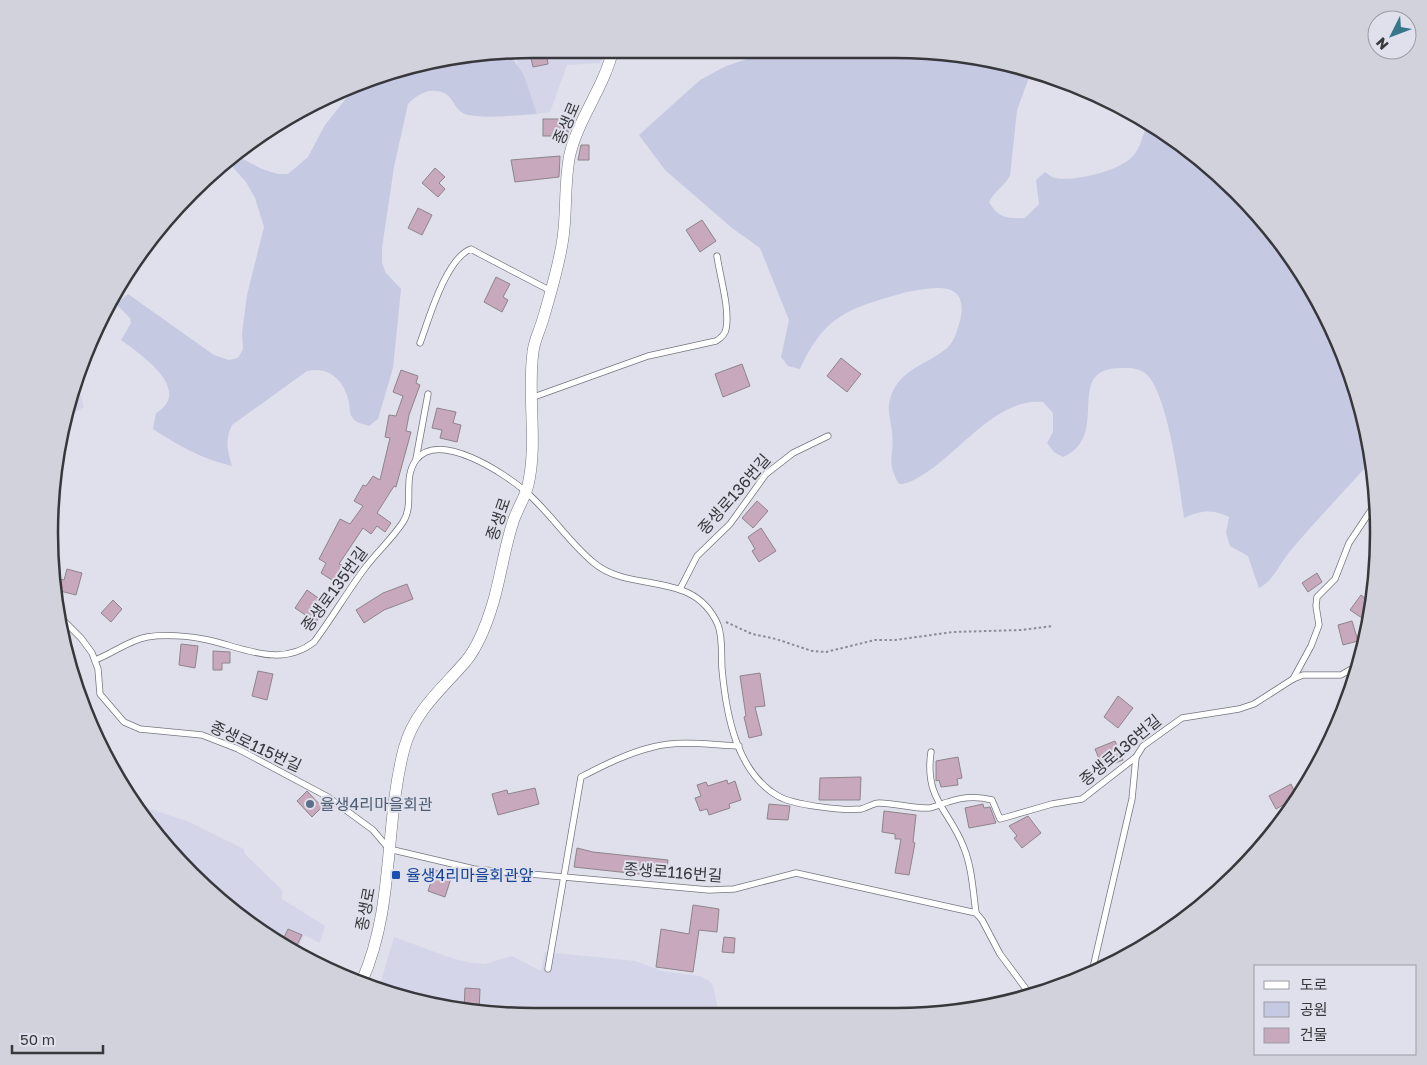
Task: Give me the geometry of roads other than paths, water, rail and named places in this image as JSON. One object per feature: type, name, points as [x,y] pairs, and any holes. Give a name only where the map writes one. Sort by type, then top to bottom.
[{"type":"street","name":"종생로","points":[[364,976],[378,932],[386,895],[389,849],[404,749],[412,727],[425,706],[466,660],[482,635],[494,602],[500,567],[514,519],[526,491],[532,435],[533,349],[557,272],[563,236],[570,154],[610,58]]},
{"type":"lane","points":[[420,343],[450,270],[462,252],[470,250],[480,254],[551,291]]},
{"type":"lane","points":[[531,398],[648,356],[716,341],[723,337],[726,330],[725,311],[717,256]]},
{"type":"lane","name":"종생로135번길","points":[[95,660],[141,639],[156,636],[206,639],[261,654],[278,656],[303,650],[314,642],[366,566],[402,522],[406,513],[410,470],[416,459],[428,394]]},
{"type":"lane","name":"종생로136번길","points":[[680,590],[697,556],[730,524],[766,474],[793,452],[828,436]]},
{"type":"lane","points":[[416,459],[430,450],[442,449],[460,454],[490,468],[526,491]]},
{"type":"lane","name":"종생로136번길","points":[[526,491],[595,565],[618,576],[688,592],[712,613],[719,627],[723,679],[733,730],[744,761],[760,782],[780,798],[802,805],[862,809],[877,802],[914,808],[931,808],[960,799],[980,797],[992,800],[1000,819],[1052,804],[1071,802],[1082,799],[1095,791],[1136,757],[1142,746],[1182,718],[1239,709],[1269,696],[1293,679],[1303,675],[1341,675],[1348,671]]},
{"type":"lane","points":[[1293,679],[1320,625],[1316,606],[1317,597],[1335,579],[1349,543],[1369,514]]},
{"type":"lane","name":"종생로115번길","points":[[67,624],[82,638],[95,660],[100,694],[112,710],[132,727],[202,735],[238,749],[328,797],[373,830],[389,849]]},
{"type":"lane","points":[[548,969],[581,777],[612,761],[654,747],[674,744],[739,746]]},
{"type":"lane","points":[[931,752],[929,767],[938,805],[955,830],[968,859],[976,913],[982,920],[1000,954],[1026,988]]},
{"type":"lane","points":[[1094,964],[1132,799],[1136,757]]},
{"type":"lane","name":"종생로116번길","points":[[389,849],[474,869],[709,890],[734,889],[796,873],[976,913]]},
{"type":"place","name":"율생4리마을회관","points":[[310,804]]},
{"type":"place","name":"율생4리마을회관앞","points":[[396,875]]}]
